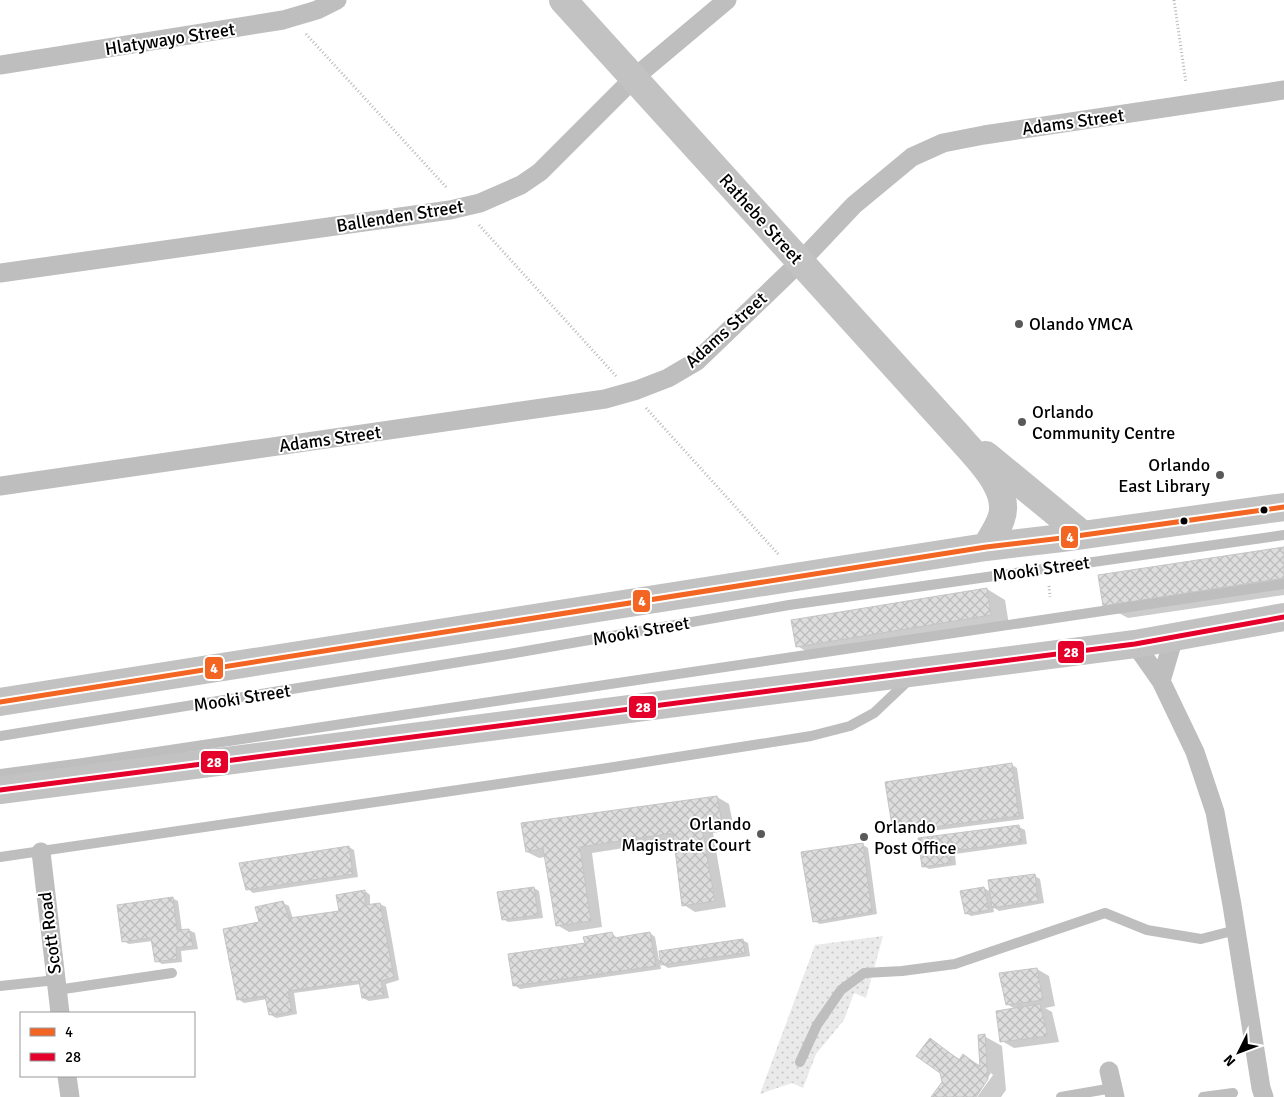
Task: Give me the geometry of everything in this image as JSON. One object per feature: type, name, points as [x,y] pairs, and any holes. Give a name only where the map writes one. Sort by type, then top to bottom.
[{"type":"main road","name":"Rathebe Street","points":[[563,0],[960,438],[990,474],[999,489],[1003,503],[1001,520],[986,546]]},
{"type":"main road","name":"Rathebe Street","points":[[960,438],[988,456],[1083,535]]},
{"type":"main road","name":"Mooki Street","points":[[0,702],[986,546],[1083,535],[1284,507]]},
{"type":"main road","points":[[0,790],[1135,644],[1284,617]]},
{"type":"street","name":"Hlatywayo Street","points":[[0,65],[222,31],[292,18],[317,10],[337,0]]},
{"type":"street","name":"Ballenden Street","points":[[0,273],[324,228],[480,203],[520,185],[540,172],[634,78],[727,0]]},
{"type":"street","name":"Adams Street","points":[[0,486],[605,399],[631,392],[668,378],[697,362],[800,262],[854,205],[884,178],[912,157],[943,143],[984,135],[1284,90]]},
{"type":"street","points":[[1161,681],[1174,636]]},
{"type":"street","points":[[1135,644],[1161,681],[1195,752],[1214,812],[1264,1097]]},
{"type":"street","name":"Scott Road","points":[[41,852],[60,1012]]},
{"type":"street","points":[[67,1077],[70,1097]]},
{"type":"lane","name":"Mooki Street","points":[[0,736],[509,654],[789,605],[1284,535]]},
{"type":"lane","points":[[0,774],[1284,584]]},
{"type":"lane","points":[[0,857],[601,769],[811,736],[850,726],[874,713],[918,671]]},
{"type":"lane","points":[[800,1062],[817,1025],[841,990],[864,973],[902,971],[955,964],[1105,913],[1147,930],[1201,938],[1236,930]]},
{"type":"lane","points":[[0,986],[56,985],[172,972]]},
{"type":"lane","points":[[1061,1097],[1112,1085]]},
{"type":"lane","points":[[1203,1097],[1232,1092]]},
{"type":"path","points":[[1174,0],[1189,104]]},
{"type":"path","points":[[292,18],[799,576]]},
{"type":"path","points":[[1049,586],[1050,597]]},
{"type":"shaded area","points":[[883,936],[866,998],[854,993],[844,1020],[816,1054],[803,1088],[792,1083],[760,1094],[815,945]]},
{"type":"building","points":[[1284,547],[1284,578],[1103,606],[1098,575]]},
{"type":"building","points":[[987,588],[991,615],[796,647],[791,620]]},
{"type":"building","points":[[1012,763],[1019,816],[893,832],[885,782]]},
{"type":"building","points":[[717,796],[722,823],[702,827],[715,901],[682,906],[673,833],[580,847],[591,921],[556,926],[543,848],[526,852],[521,823]]},
{"type":"building","points":[[1019,825],[1022,842],[950,851],[951,863],[922,867],[918,838]]},
{"type":"building","points":[[863,843],[872,912],[813,922],[801,852]]},
{"type":"building","points":[[349,846],[353,874],[246,890],[239,863]]},
{"type":"building","points":[[1035,874],[1038,901],[992,908],[988,880]]},
{"type":"building","points":[[534,887],[538,915],[502,920],[497,892]]},
{"type":"building","points":[[984,887],[989,910],[965,914],[960,891]]},
{"type":"building","points":[[365,890],[365,905],[380,903],[394,977],[381,981],[384,995],[362,998],[359,981],[288,991],[292,1012],[269,1015],[265,996],[237,1000],[223,929],[259,922],[255,907],[283,901],[289,918],[339,911],[336,895]]},
{"type":"building","points":[[173,897],[177,930],[189,929],[193,946],[176,948],[177,959],[155,962],[151,938],[122,942],[117,905]]},
{"type":"building","points":[[612,932],[614,938],[650,932],[656,966],[513,986],[508,954],[585,943],[583,937]]},
{"type":"building","points":[[743,939],[745,953],[661,965],[659,951]]},
{"type":"building","points":[[1037,968],[1043,1000],[1006,1005],[999,973]]},
{"type":"building","points":[[1040,1004],[1048,1036],[1000,1042],[996,1011]]},
{"type":"building","points":[[985,1034],[988,1079],[976,1097],[931,1097],[942,1082],[940,1073],[916,1056],[930,1038],[959,1060],[963,1054],[980,1067],[978,1035]]},
{"type":"transit line","name":"4","points":[[0,702],[986,547],[1284,507]]},
{"type":"transit line","name":"28","points":[[0,790],[1135,644],[1284,617]]},
{"type":"place","name":"Olando YMCA","points":[[1019,324]]},
{"type":"place","name":"Orlando Community Centre","points":[[1022,422]]},
{"type":"place","name":"Orlando East Library","points":[[1220,475]]},
{"type":"place","name":"Orlando Magistrate Court","points":[[761,834]]},
{"type":"place","name":"Orlando Post Office","points":[[864,837]]}]
